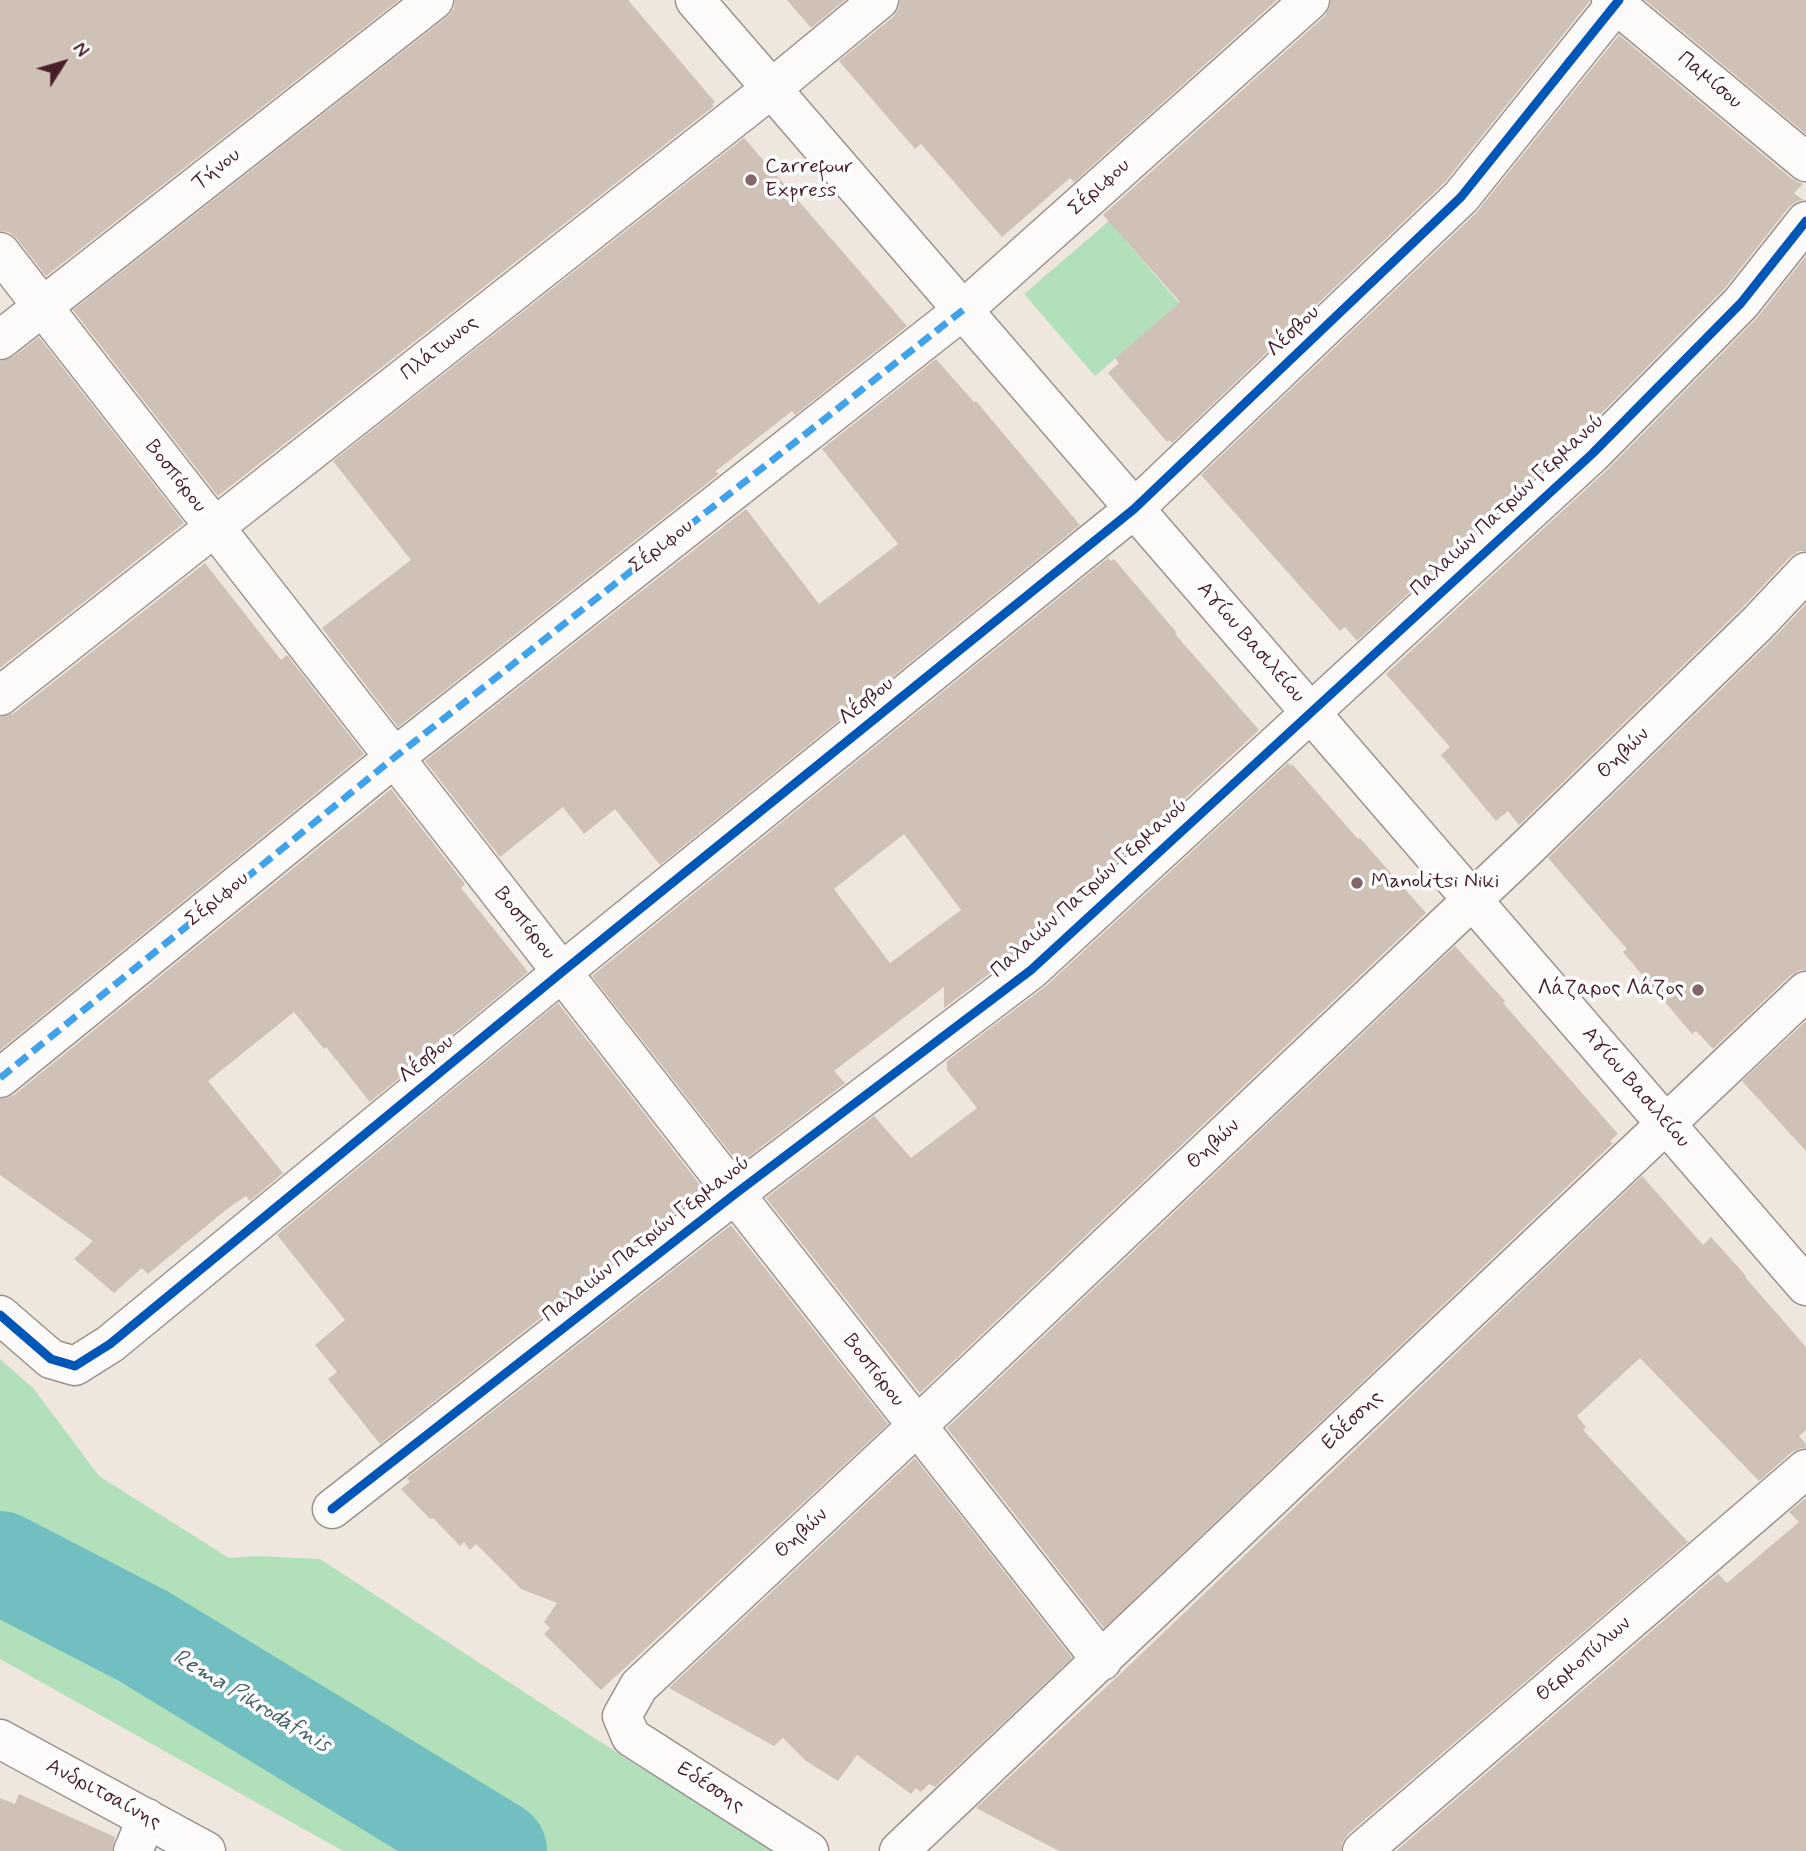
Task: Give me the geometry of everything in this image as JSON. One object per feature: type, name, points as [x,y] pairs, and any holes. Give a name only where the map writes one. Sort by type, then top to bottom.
[{"type":"street","name":"Τήνου","points":[[0,340],[434,0]]},
{"type":"street","name":"Αγίου Βασιλείου","points":[[695,0],[1806,1286]]},
{"type":"street","name":"Πλάτωνος","points":[[0,696],[771,89],[879,0]]},
{"type":"street","name":"Σέριφου","points":[[0,1077],[395,757],[963,310],[1310,0]]},
{"type":"street","name":"Παμίσου","points":[[1615,1],[1806,162]]},
{"type":"street","name":"Λέσβου","points":[[0,1315],[51,1359],[75,1366],[121,1335],[562,972],[1134,509],[1461,197],[1615,1]]},
{"type":"street","name":"Παλαιών Πατρών Γερμανού","points":[[332,1509],[735,1194],[1031,970],[1592,454],[1741,303],[1806,221]]},
{"type":"street","name":"Βοσπόρου","points":[[0,252],[1102,1661]]},
{"type":"street","name":"Θηβών","points":[[622,1716],[639,1686],[1472,900],[1738,643],[1806,572]]},
{"type":"street","name":"Εδέσσης","points":[[899,1851],[1806,991]]},
{"type":"street","name":"Θερμοπύλων","points":[[1362,1851],[1806,1469]]},
{"type":"street","name":"Εδέσσης","points":[[622,1716],[631,1737],[809,1851]]},
{"type":"street","name":"Ανδριτσαίνης","points":[[0,1739],[140,1834],[206,1851]]},
{"type":"green space","points":[[1109,221],[1179,303],[1095,376],[1024,294]]},
{"type":"green space","points":[[0,1359],[34,1389],[99,1476],[229,1558],[255,1556],[320,1559],[636,1765],[782,1851],[343,1851],[0,1659]]},
{"type":"building","points":[[0,0],[399,0],[46,276],[17,239],[9,232],[0,231]]},
{"type":"building","points":[[455,0],[628,0],[715,102],[712,104],[714,106],[218,496],[73,310],[447,17],[454,9]]},
{"type":"building","points":[[787,0],[845,0],[811,28]]},
{"type":"building","points":[[900,0],[1277,0],[1074,182],[1070,178],[1002,237],[921,144],[915,149],[839,61],[893,17],[899,8]]},
{"type":"building","points":[[1331,0],[1590,1],[1445,182],[1172,443],[1169,440],[1167,442],[1108,373],[1119,363],[1115,358],[1180,302],[1103,215],[1325,16]]},
{"type":"building","points":[[1645,0],[1806,0],[1806,134]]},
{"type":"building","points":[[1619,35],[1792,179],[1803,184],[1794,193],[1803,200],[1789,207],[1725,288],[1577,438],[1357,641],[1345,627],[1340,631],[1201,475],[1476,213]]},
{"type":"building","points":[[744,138],[907,326],[795,415],[792,411],[716,471],[719,474],[398,727],[322,628],[411,560],[333,461]]},
{"type":"building","points":[[1806,256],[1806,551],[1799,551],[1790,557],[1742,608],[1519,825],[1508,811],[1496,821],[1441,755],[1450,747],[1386,674],[1608,469],[1757,318]]},
{"type":"building","points":[[39,337],[184,523],[0,668],[0,361],[13,357]]},
{"type":"building","points":[[936,359],[974,402],[976,401],[1080,525],[660,865],[615,809],[584,834],[563,807],[500,857],[425,761],[746,509],[819,604],[898,544],[822,449]]},
{"type":"building","points":[[1108,558],[1111,561],[1114,559],[1259,730],[1017,953],[944,1008],[944,987],[834,1071],[845,1083],[739,1164],[592,976]],"holes":[[[904,834],[961,910],[890,963],[834,889]]]},
{"type":"building","points":[[205,563],[281,660],[287,655],[364,754],[0,1050],[0,717],[14,713]]},
{"type":"building","points":[[1806,604],[1806,970],[1791,975],[1713,1049],[1696,1031],[1692,1034],[1623,952],[1627,949],[1548,858]]},
{"type":"building","points":[[1288,763],[1291,766],[1292,764],[1426,913],[920,1393],[766,1198],[874,1116],[911,1158],[977,1108],[947,1070],[947,1061],[1046,986]]},
{"type":"building","points":[[391,789],[465,884],[461,888],[528,972],[370,1102],[294,1012],[208,1081],[283,1173],[250,1201],[246,1196],[227,1209],[148,1274],[142,1268],[114,1293],[74,1259],[93,1241],[0,1175],[0,1099],[14,1095]]},
{"type":"building","points":[[1455,946],[1618,1134],[1610,1141],[1613,1143],[1104,1628],[947,1428]]},
{"type":"building","points":[[558,1003],[704,1190],[380,1444],[328,1379],[337,1372],[315,1345],[345,1320],[277,1235]]},
{"type":"building","points":[[1806,1021],[1806,1151],[1742,1081]]},
{"type":"building","points":[[1642,1176],[1703,1245],[1711,1237],[1806,1347],[1806,1430],[1799,1436],[1806,1448],[1792,1452],[1759,1481],[1640,1358],[1577,1416],[1586,1427],[1583,1430],[1688,1542],[1348,1834],[1342,1843],[1341,1851],[1059,1851],[976,1808],[1116,1678]]},
{"type":"building","points":[[731,1225],[888,1424],[601,1690],[544,1634],[550,1628],[544,1622],[557,1603],[521,1589],[476,1544],[470,1550],[464,1542],[460,1546],[401,1489],[410,1482],[407,1478]]},
{"type":"building","points":[[915,1458],[1072,1658],[935,1787],[929,1784],[921,1792],[916,1788],[911,1794],[857,1755],[838,1781],[806,1761],[783,1738],[774,1746],[669,1688]]},
{"type":"building","points":[[1806,1498],[1806,1851],[1396,1851],[1718,1574],[1727,1583],[1799,1522],[1789,1512]]},
{"type":"building","points":[[19,1794],[115,1837],[112,1851],[0,1851],[0,1798],[15,1804]]},
{"type":"waterway","name":"Rema Pikrodafnis","points":[[0,1562],[143,1636],[496,1851]]},
{"type":"marked path","points":[[0,1078],[395,757],[963,310]]},
{"type":"cycle path","points":[[0,1315],[51,1359],[75,1366],[110,1344],[562,972],[1134,509],[1461,197],[1619,0]]},
{"type":"cycle path","points":[[332,1509],[735,1194],[1031,970],[1592,454],[1741,303],[1806,221]]},
{"type":"place","name":"Carrefour Express","points":[[751,180]]},
{"type":"place","name":"Manolitsi Niki","points":[[1357,883]]},
{"type":"place","name":"Λάζαρος Λάζος","points":[[1698,990]]}]
